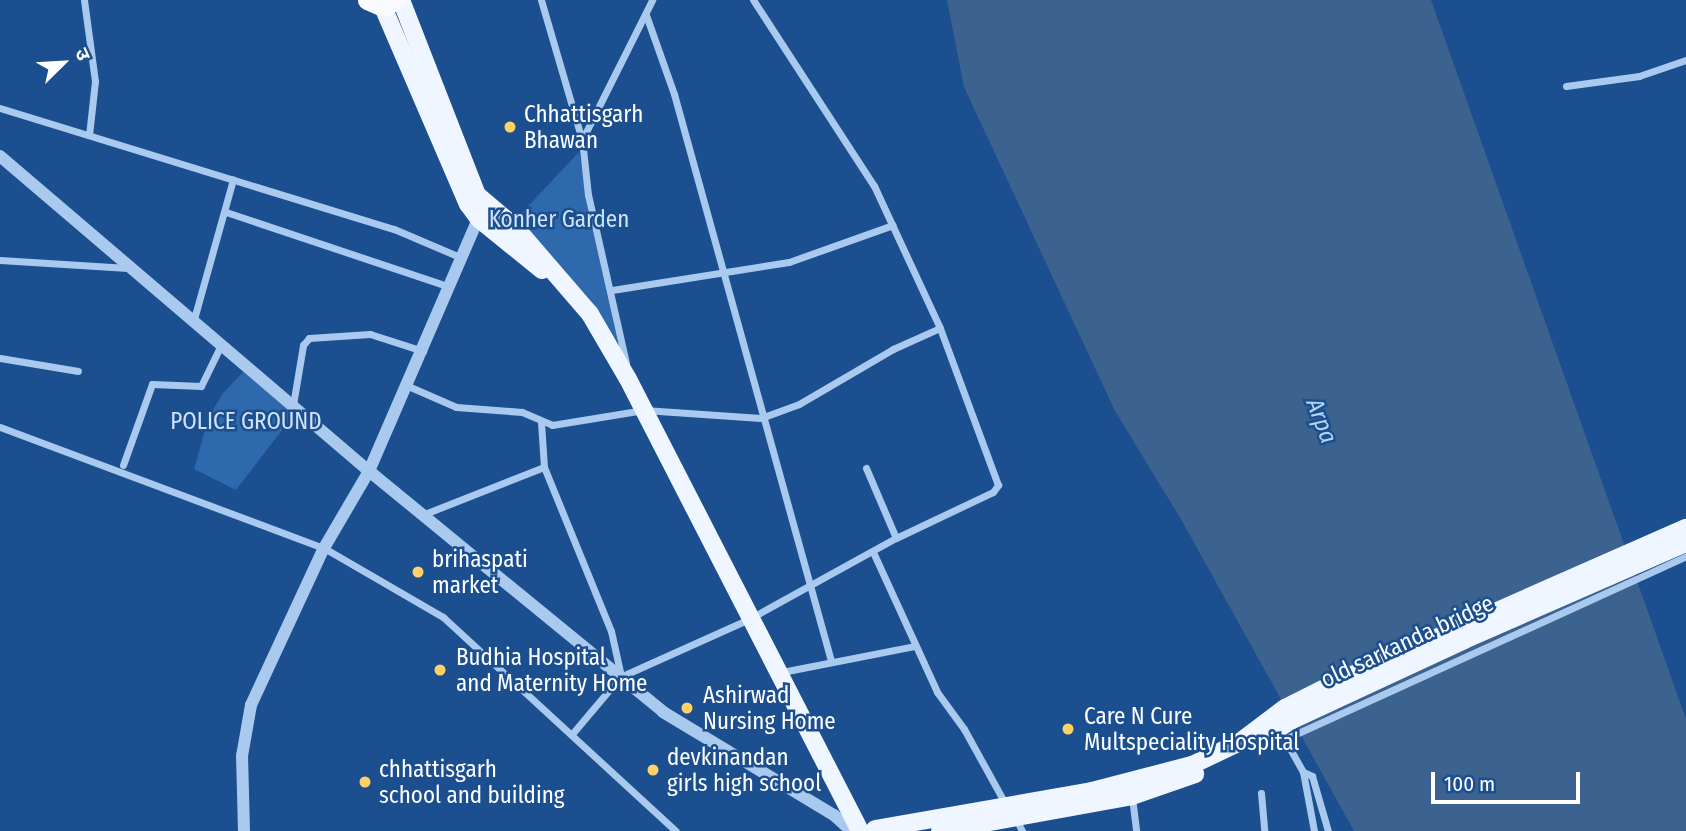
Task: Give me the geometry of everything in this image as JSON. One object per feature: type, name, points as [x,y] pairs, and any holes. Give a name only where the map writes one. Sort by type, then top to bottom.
[{"type":"main road","points":[[387,2],[458,187],[543,270],[592,323],[628,379],[749,619],[863,830],[1014,818],[1092,791],[1192,765],[1285,724]]},
{"type":"main road","points":[[1653,551],[1686,528]]},
{"type":"main road","points":[[1653,551],[1686,543]]},
{"type":"main road","name":"old sarkanda bridge","points":[[940,831],[1132,796],[1172,785],[1285,724],[1653,551]]},
{"type":"street","points":[[84,0],[95,82],[89,135]]},
{"type":"street","points":[[541,0],[582,140],[589,195],[612,290],[628,379]]},
{"type":"street","points":[[582,140],[652,0]]},
{"type":"street","points":[[572,734],[621,677],[749,619],[896,538],[993,492],[998,485],[940,328],[874,186],[753,0]]},
{"type":"street","points":[[646,15],[674,94],[720,274],[831,661]]},
{"type":"street","points":[[1566,86],[1639,76],[1686,60]]},
{"type":"street","points":[[0,108],[394,229],[464,259]]},
{"type":"street","points":[[0,156],[136,268],[369,471],[663,712],[863,830]]},
{"type":"street","points":[[194,319],[226,212],[233,179]]},
{"type":"street","points":[[226,212],[451,288]]},
{"type":"street","points":[[244,831],[243,756],[251,705],[324,548],[369,471],[424,351],[482,212]]},
{"type":"street","points":[[612,290],[789,262],[893,225]]},
{"type":"street","points":[[0,260],[136,268]]},
{"type":"street","points":[[408,386],[456,407],[522,412],[541,422],[559,425],[644,410],[761,418],[799,404],[893,349],[940,328]]},
{"type":"street","points":[[293,405],[303,345],[309,338],[370,334],[424,351]]},
{"type":"street","points":[[123,465],[152,384],[201,386],[222,343]]},
{"type":"street","points":[[0,358],[78,371]]},
{"type":"street","points":[[541,422],[544,467],[611,631],[621,677]]},
{"type":"street","points":[[0,427],[324,548],[451,622],[676,831]]},
{"type":"street","points":[[422,515],[544,467]]},
{"type":"street","points":[[866,468],[896,538]]},
{"type":"street","points":[[873,552],[937,692],[964,729],[1014,818]]},
{"type":"street","points":[[1314,831],[1303,772],[1285,724],[1686,556]]},
{"type":"street","points":[[779,673],[915,646]]},
{"type":"street","points":[[1303,772],[1312,776],[1328,831]]},
{"type":"street","points":[[1261,793],[1264,831]]},
{"type":"street","points":[[1132,796],[1136,831]]},
{"type":"green space","name":"Konher Garden","points":[[579,152],[592,225],[618,342],[517,218]]},
{"type":"green space","name":"POLICE GROUND","points":[[243,372],[295,413],[236,490],[194,469],[209,416],[224,392]]},
{"type":"water","name":"Arpa","points":[[947,0],[1431,0],[1686,719],[1686,831],[1354,831],[1182,521],[1115,411],[964,87]]},
{"type":"place","name":"Chhattisgarh Bhawan","points":[[510,127]]},
{"type":"place","name":"brihaspati market","points":[[418,572]]},
{"type":"place","name":"Budhia Hospital and Maternity Home","points":[[440,670]]},
{"type":"place","name":"Ashirwad Nursing Home","points":[[687,708]]},
{"type":"place","name":"Care N Cure Multspeciality Hospital","points":[[1068,729]]},
{"type":"place","name":"devkinandan girls high school","points":[[653,770]]},
{"type":"place","name":"chhattisgarh school and building","points":[[365,782]]}]
